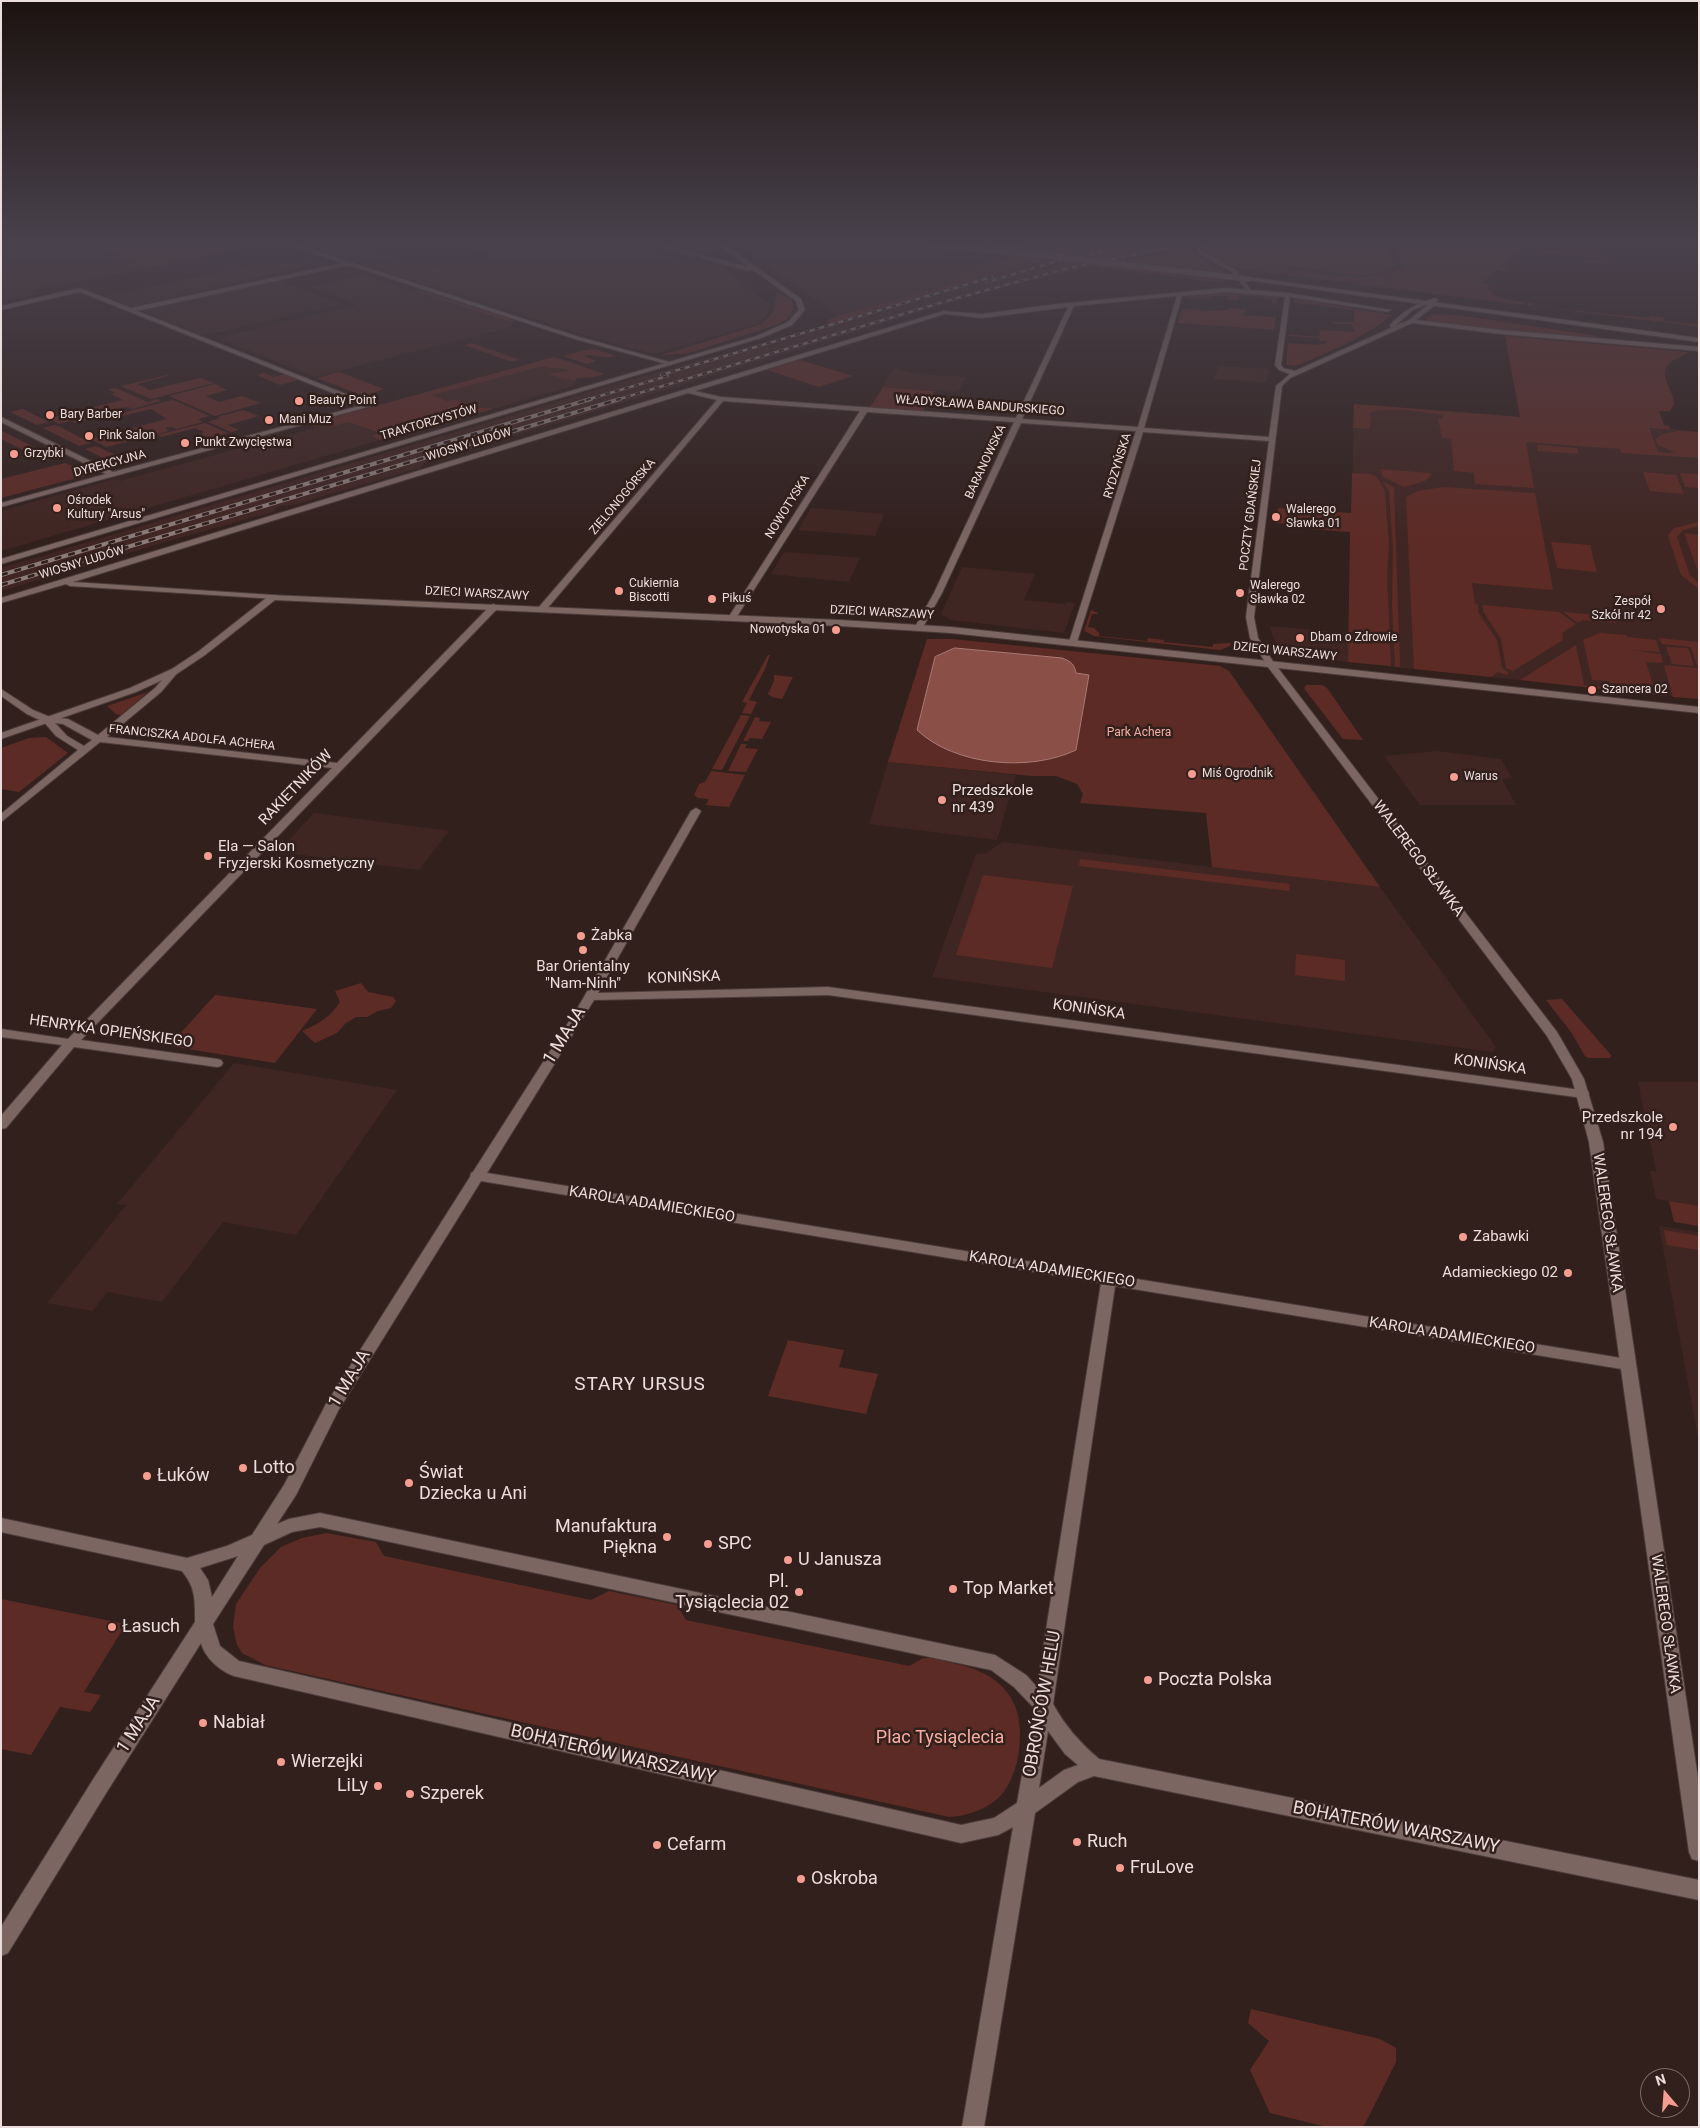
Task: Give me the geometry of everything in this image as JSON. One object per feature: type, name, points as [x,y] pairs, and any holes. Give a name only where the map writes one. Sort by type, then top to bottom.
[{"type":"street","name":"DYREKCYJNA","points":[[1,505],[369,404],[213,342]]},
{"type":"street","points":[[596,342],[670,362]]},
{"type":"street","name":"TRAKTORZYSTÓW","points":[[1,562],[735,342]]},
{"type":"street","name":"WIOSNY LUDÓW","points":[[1,601],[846,342]]},
{"type":"street","name":"BARANOWSKA","points":[[919,627],[938,593],[1054,342]]},
{"type":"street","name":"RYDZYŃSKA","points":[[1073,642],[1124,485],[1166,342]]},
{"type":"street","points":[[1281,342],[1278,365],[1281,369],[1295,373]]},
{"type":"street","name":"POCZTY GDAŃSKIEJ","points":[[1270,663],[1254,638],[1250,617],[1278,389],[1285,379],[1295,373],[1360,342]]},
{"type":"street","points":[[1606,342],[1699,350]]},
{"type":"street","name":"WŁADYSŁAWA BANDURSKIEGO","points":[[688,391],[721,399],[1271,439]]},
{"type":"street","name":"ZIELONOGÓRSKA","points":[[542,609],[721,399]]},
{"type":"street","name":"NOWOTYSKA","points":[[732,618],[865,409]]},
{"type":"street","points":[[1,419],[113,475]]},
{"type":"street","name":"DZIECI WARSZAWY","points":[[60,583],[273,597],[919,627],[1699,710]]},
{"type":"street","points":[[1,736],[133,690],[175,671],[202,653],[273,597]]},
{"type":"street","name":"RAKIETNIKÓW","points":[[1,1125],[71,1043],[494,607]]},
{"type":"street","name":"WALEREGO SŁAWKA","points":[[1270,663],[1547,1027],[1578,1079],[1596,1142],[1699,1852]]},
{"type":"street","points":[[1,820],[158,690],[175,671]]},
{"type":"street","name":"FRANCISZKA ADOLFA ACHERA","points":[[1,692],[30,712],[48,720],[65,721],[98,740],[338,766]]},
{"type":"street","name":"FRANCISZKA ADOLFA ACHERA","points":[[48,720],[56,732],[72,744],[85,750]]},
{"type":"street","name":"1 MAJA","points":[[1,1946],[290,1490],[332,1408],[589,997],[696,811]]},
{"type":"street","name":"KONIŃSKA","points":[[589,997],[828,991],[1583,1094]]},
{"type":"street","name":"HENRYKA OPIEŃSKIEGO","points":[[1,1033],[217,1062]]},
{"type":"street","name":"KAROLA ADAMIECKIEGO","points":[[476,1176],[1628,1364]]},
{"type":"street","name":"OBROŃCÓW HELU","points":[[973,2127],[1043,1705],[1109,1280]]},
{"type":"street","name":"BOHATERÓW WARSZAWY","points":[[1,1525],[187,1565],[231,1552],[289,1526],[320,1520],[995,1663],[1020,1681],[1043,1705],[1056,1729],[1072,1748],[1094,1767],[1699,1890]]},
{"type":"street","name":"BOHATERÓW WARSZAWY","points":[[187,1565],[199,1580],[204,1601],[204,1623],[212,1650],[234,1668],[961,1834],[998,1826],[1025,1810],[1071,1776],[1094,1767]]},
{"type":"shaded area","points":[[227,342],[451,342],[315,377]]},
{"type":"shaded area","points":[[610,342],[694,342],[653,354]]},
{"type":"shaded area","points":[[764,342],[822,342],[424,463],[420,468],[293,505],[281,506],[274,509],[276,511],[1,591],[1,568],[633,379]]},
{"type":"shaded area","points":[[562,359],[604,374],[595,377],[577,378],[573,386],[493,409],[479,408],[453,399],[447,401],[431,395]]},
{"type":"shaded area","points":[[1218,366],[1270,369],[1266,383],[1214,379]]},
{"type":"shaded area","points":[[894,368],[914,374],[966,377],[958,392],[883,387]]},
{"type":"shaded area","points":[[1354,404],[1520,417],[1657,452],[1649,428],[1699,432],[1699,699],[1290,656],[1278,648],[1269,626],[1349,633]]},
{"type":"shaded area","points":[[347,419],[380,434],[372,436],[380,440],[1,551],[1,511],[115,479],[120,481]]},
{"type":"shaded area","points":[[811,508],[884,514],[875,536],[798,530]]},
{"type":"shaded area","points":[[784,552],[860,558],[849,582],[771,574]]},
{"type":"shaded area","points":[[962,567],[1035,574],[1024,600],[1065,604],[1066,602],[1075,603],[1064,633],[951,620],[941,614]]},
{"type":"shaded area","points":[[955,648],[1062,658],[1072,664],[1076,673],[1089,675],[1076,750],[1058,757],[1037,761],[994,762],[972,758],[951,751],[933,742],[917,730],[935,657]]},
{"type":"shaded area","points":[[1437,751],[1501,759],[1512,778],[1502,779],[1516,805],[1420,805],[1384,756]]},
{"type":"shaded area","name":"Przedszkole nr 439","points":[[888,762],[1016,775],[997,840],[869,824]]},
{"type":"shaded area","points":[[314,813],[449,831],[419,870],[278,852]]},
{"type":"shaded area","points":[[1003,842],[1380,887],[1496,1047],[1493,1052],[932,977],[976,854],[986,853]]},
{"type":"shaded area","points":[[234,1063],[397,1090],[296,1235],[223,1222],[162,1302],[107,1292],[93,1311],[47,1303],[126,1205],[117,1204]]},
{"type":"shaded area","name":"Przedszkole nr 194","points":[[1638,1082],[1699,1082],[1699,1206],[1656,1199],[1650,1171],[1656,1171]]},
{"type":"shaded area","points":[[1659,1226],[1699,1232],[1699,1444],[1694,1416]]},
{"type":"green space","points":[[703,342],[722,342],[689,353],[662,355]]},
{"type":"green space","points":[[1349,342],[1296,366],[1286,365],[1288,343],[1319,345]]},
{"type":"green space","points":[[1506,342],[1577,342],[1688,352],[1671,362],[1667,367],[1665,377],[1674,404],[1670,411],[1659,411],[1664,425],[1669,426],[1670,429],[1699,432],[1699,458],[1621,453],[1620,449],[1526,442],[1534,488],[1475,484],[1474,473],[1454,471],[1451,439],[1442,438],[1438,418],[1442,419],[1443,415],[1406,410],[1378,411],[1371,413],[1370,429],[1353,428],[1354,404],[1520,417]],"holes":[[[1649,428],[1699,432],[1678,431],[1660,435],[1655,440],[1658,445],[1676,453],[1658,452]]]},
{"type":"green space","points":[[472,343],[520,360],[512,362],[464,345]]},
{"type":"green space","points":[[595,349],[616,356],[584,356],[596,361],[587,364],[563,356],[585,350]]},
{"type":"green space","points":[[554,357],[604,374],[595,377],[577,378],[576,380],[564,379],[548,374],[569,370],[543,366],[432,395],[447,401],[453,399],[479,408],[493,409],[420,430],[408,426],[393,430],[389,433],[393,436],[380,440],[371,436],[379,433],[349,422],[333,426],[326,424],[314,427],[312,425],[317,422]]},
{"type":"green space","points":[[800,360],[853,376],[819,387],[767,370]]},
{"type":"green space","points":[[339,372],[384,389],[369,394],[380,398],[369,398],[317,378]]},
{"type":"green space","points":[[264,373],[273,377],[284,374],[298,380],[280,385],[256,375]]},
{"type":"green space","points":[[167,375],[137,384],[150,390],[200,378],[214,383],[151,399],[121,386]]},
{"type":"green space","points":[[215,384],[227,390],[206,396],[219,402],[242,396],[261,403],[215,416],[169,396]]},
{"type":"green space","points":[[883,387],[935,391],[923,411],[870,407]]},
{"type":"green space","points":[[116,388],[148,402],[157,399],[161,401],[132,409],[128,407],[121,408],[123,411],[104,416],[100,414],[92,415],[96,418],[76,423],[70,421],[59,424],[49,418],[123,400],[111,394],[115,393],[108,389]]},
{"type":"green space","points":[[173,400],[210,416],[198,419],[203,422],[176,429],[171,427],[165,428],[169,431],[149,436],[145,434],[138,435],[141,438],[107,447],[90,439],[167,419],[151,409],[118,417],[113,415]]},
{"type":"green space","points":[[23,409],[49,422],[37,425],[10,412]]},
{"type":"green space","points":[[243,410],[259,416],[228,425],[239,430],[231,432],[208,422],[220,418],[217,417]]},
{"type":"green space","points":[[205,423],[228,433],[209,438],[200,434],[204,432],[195,428],[162,437],[157,435]]},
{"type":"green space","points":[[55,425],[91,443],[79,446],[43,428]]},
{"type":"green space","points":[[1,431],[56,458],[45,461],[1,439]]},
{"type":"green space","points":[[1537,445],[1577,448],[1579,454],[1538,451]]},
{"type":"green space","points":[[96,446],[130,462],[117,465],[85,449]]},
{"type":"green space","points":[[65,463],[82,467],[92,474],[1,498],[1,479]]},
{"type":"green space","points":[[1380,469],[1429,473],[1432,475],[1425,481],[1404,487],[1383,477]]},
{"type":"green space","points":[[1643,472],[1676,475],[1684,494],[1650,491]]},
{"type":"green space","points":[[1352,473],[1370,474],[1377,477],[1385,491],[1389,546],[1387,574],[1391,666],[1348,662],[1350,532],[1294,528],[1294,524],[1276,523],[1278,508],[1351,513]]},
{"type":"green space","points":[[1680,473],[1699,474],[1699,488],[1685,487]]},
{"type":"green space","points":[[1382,481],[1394,487],[1400,667],[1395,667],[1392,606],[1393,548],[1389,491]]},
{"type":"green space","points":[[1443,487],[1535,493],[1553,590],[1472,583],[1475,604],[1478,605],[1478,612],[1497,640],[1502,668],[1509,673],[1506,675],[1498,672],[1491,677],[1414,669],[1406,497],[1418,491]]},
{"type":"green space","points":[[1699,522],[1699,526],[1683,530],[1677,537],[1690,575],[1699,583],[1699,589],[1681,575],[1668,536],[1674,528]]},
{"type":"green space","points":[[1684,533],[1699,535],[1699,574]]},
{"type":"green space","points":[[1551,542],[1590,545],[1597,572],[1557,568]]},
{"type":"green space","points":[[1483,605],[1559,612],[1576,624],[1562,633],[1563,640],[1513,671],[1506,668],[1501,639],[1483,611]]},
{"type":"green space","points":[[1091,610],[1098,614],[1092,614],[1088,627],[1094,628],[1099,633],[1099,636],[1147,641],[1148,638],[1164,640],[1164,642],[1213,647],[1213,644],[1231,643],[1230,646],[1220,650],[1094,636],[1084,631]]},
{"type":"green space","points":[[1563,612],[1606,616],[1616,623],[1583,620],[1578,623]]},
{"type":"green space","points":[[1600,633],[1656,640],[1660,652],[1630,650],[1661,654],[1663,663],[1646,662],[1655,692],[1666,693],[1666,696],[1520,680],[1576,645],[1584,685],[1601,687],[1601,684],[1610,685],[1609,681],[1592,680],[1583,640]]},
{"type":"green space","points":[[1659,638],[1699,642],[1699,699],[1673,697],[1664,665],[1698,668],[1691,647],[1662,644]]},
{"type":"green space","name":"Park Achera","points":[[927,639],[952,639],[1220,666],[1229,671],[1380,887],[1212,867],[1206,813],[1080,803],[1083,794],[1077,784],[1056,776],[1032,776],[888,762]]},
{"type":"green space","points":[[1666,647],[1688,648],[1694,666],[1672,664]]},
{"type":"green space","points":[[768,655],[770,655],[765,669],[749,700],[757,702],[751,714],[742,713],[747,703],[742,702]]},
{"type":"green space","points":[[774,675],[793,677],[782,699],[768,694],[774,681]]},
{"type":"green space","points":[[1306,685],[1322,685],[1327,688],[1363,740],[1343,739],[1306,691],[1304,688]]},
{"type":"green space","points":[[148,692],[121,715],[116,714],[107,706]]},
{"type":"green space","points":[[741,715],[750,716],[722,770],[712,769]]},
{"type":"green space","points":[[755,717],[760,718],[759,721],[771,722],[762,739],[750,738],[748,741],[743,741]]},
{"type":"green space","points":[[46,737],[68,753],[19,792],[1,789],[1,748],[29,738]]},
{"type":"green space","points":[[741,744],[747,744],[745,748],[758,749],[746,772],[728,771]]},
{"type":"green space","points":[[711,771],[745,775],[729,807],[706,805],[709,799],[698,798],[694,795],[699,784],[705,782]]},
{"type":"green space","points":[[1080,859],[1290,884],[1289,891],[1079,866]]},
{"type":"green space","points":[[983,875],[1073,886],[1052,968],[956,955]]},
{"type":"green space","points":[[1296,954],[1345,960],[1345,981],[1295,975]]},
{"type":"green space","points":[[361,983],[368,992],[393,997],[396,1001],[391,1008],[378,1011],[367,1017],[356,1017],[346,1023],[337,1033],[315,1043],[302,1031],[324,1020],[332,1012],[340,1002],[335,991]]},
{"type":"green space","points":[[215,995],[317,1009],[275,1063],[169,1046]]},
{"type":"green space","points":[[1562,999],[1611,1055],[1610,1058],[1588,1058],[1585,1056],[1571,1032],[1546,1000]]},
{"type":"green space","points":[[1669,1201],[1699,1206],[1699,1226],[1674,1222]]},
{"type":"green space","points":[[1664,1230],[1699,1236],[1699,1250],[1667,1245]]},
{"type":"green space","points":[[788,1340],[844,1350],[839,1367],[878,1374],[866,1414],[768,1396]]},
{"type":"green space","name":"Plac Tysiąclecia","points":[[326,1533],[376,1542],[384,1556],[591,1600],[609,1591],[677,1605],[686,1620],[909,1666],[924,1658],[930,1658],[975,1669],[1002,1686],[1011,1698],[1017,1711],[1020,1726],[1020,1743],[1017,1762],[1008,1785],[997,1799],[982,1809],[960,1816],[949,1817],[265,1665],[242,1653],[237,1645],[233,1627],[236,1604],[260,1568],[281,1547],[302,1538]]},
{"type":"green space","points":[[1,1599],[126,1624],[84,1692],[101,1695],[90,1712],[60,1707],[31,1755],[1,1749]]},
{"type":"green space","points":[[1251,2009],[1380,2039],[1396,2048],[1396,2062],[1362,2127],[1327,2127],[1270,2113],[1250,2070],[1269,2041],[1248,2023]]},
{"type":"railway","points":[[661,375],[771,342]]},
{"type":"railway","points":[[616,400],[809,342]]},
{"type":"railway","points":[[586,400],[668,376]]},
{"type":"railway","points":[[1,575],[591,399]]},
{"type":"railway","points":[[1,585],[620,399]]},
{"type":"place","name":"Beauty Point","points":[[299,401]]},
{"type":"place","name":"Bary Barber","points":[[50,415]]},
{"type":"place","name":"Mani Muz","points":[[269,420]]},
{"type":"place","name":"Pink Salon","points":[[89,436]]},
{"type":"place","name":"Punkt Zwycięstwa","points":[[185,443]]},
{"type":"place","name":"Grzybki","points":[[14,454]]},
{"type":"place","name":"Ośrodek Kultury \"Arsus\"","points":[[57,508]]},
{"type":"place","name":"Walerego Sławka 01","points":[[1276,517]]},
{"type":"place","name":"Cukiernia Biscotti","points":[[619,591]]},
{"type":"place","name":"Walerego Sławka 02","points":[[1240,593]]},
{"type":"place","name":"Pikuś","points":[[712,599]]},
{"type":"place","name":"Zespół Szkół nr 42","points":[[1661,609]]},
{"type":"place","name":"Nowotyska 01","points":[[836,630]]},
{"type":"place","name":"Dbam o Zdrowie","points":[[1300,638]]},
{"type":"place","name":"Szancera 02","points":[[1592,690]]},
{"type":"place","name":"Miś Ogrodnik","points":[[1192,774]]},
{"type":"place","name":"Warus","points":[[1454,777]]},
{"type":"place","name":"Przedszkole nr 439","points":[[942,800]]},
{"type":"place","name":"Ela — Salon Fryzjerski Kosmetyczny","points":[[208,856]]},
{"type":"place","name":"Żabka","points":[[581,936]]},
{"type":"place","name":"Bar Orientalny \"Nam-Ninh\"","points":[[583,950]]},
{"type":"place","name":"Przedszkole nr 194","points":[[1673,1127]]},
{"type":"place","name":"Zabawki","points":[[1463,1237]]},
{"type":"place","name":"Adamieckiego 02","points":[[1568,1273]]},
{"type":"place","name":"Lotto","points":[[243,1468]]},
{"type":"place","name":"Łuków","points":[[147,1476]]},
{"type":"place","name":"Świat Dziecka u Ani","points":[[409,1483]]},
{"type":"place","name":"Manufaktura Piękna","points":[[667,1537]]},
{"type":"place","name":"SPC","points":[[708,1544]]},
{"type":"place","name":"U Janusza","points":[[788,1560]]},
{"type":"place","name":"Top Market","points":[[953,1589]]},
{"type":"place","name":"Pl. Tysiąclecia 02","points":[[799,1592]]},
{"type":"place","name":"Łasuch","points":[[112,1627]]},
{"type":"place","name":"Poczta Polska","points":[[1148,1680]]},
{"type":"place","name":"Nabiał","points":[[203,1723]]},
{"type":"place","name":"Wierzejki","points":[[281,1762]]},
{"type":"place","name":"LiLy","points":[[378,1786]]},
{"type":"place","name":"Szperek","points":[[410,1794]]},
{"type":"place","name":"Ruch","points":[[1077,1842]]},
{"type":"place","name":"Cefarm","points":[[657,1845]]},
{"type":"place","name":"FruLove","points":[[1120,1868]]},
{"type":"place","name":"Oskroba","points":[[801,1879]]},
{"type":"district","name":"STARY URSUS","points":[[640,1385]]}]
